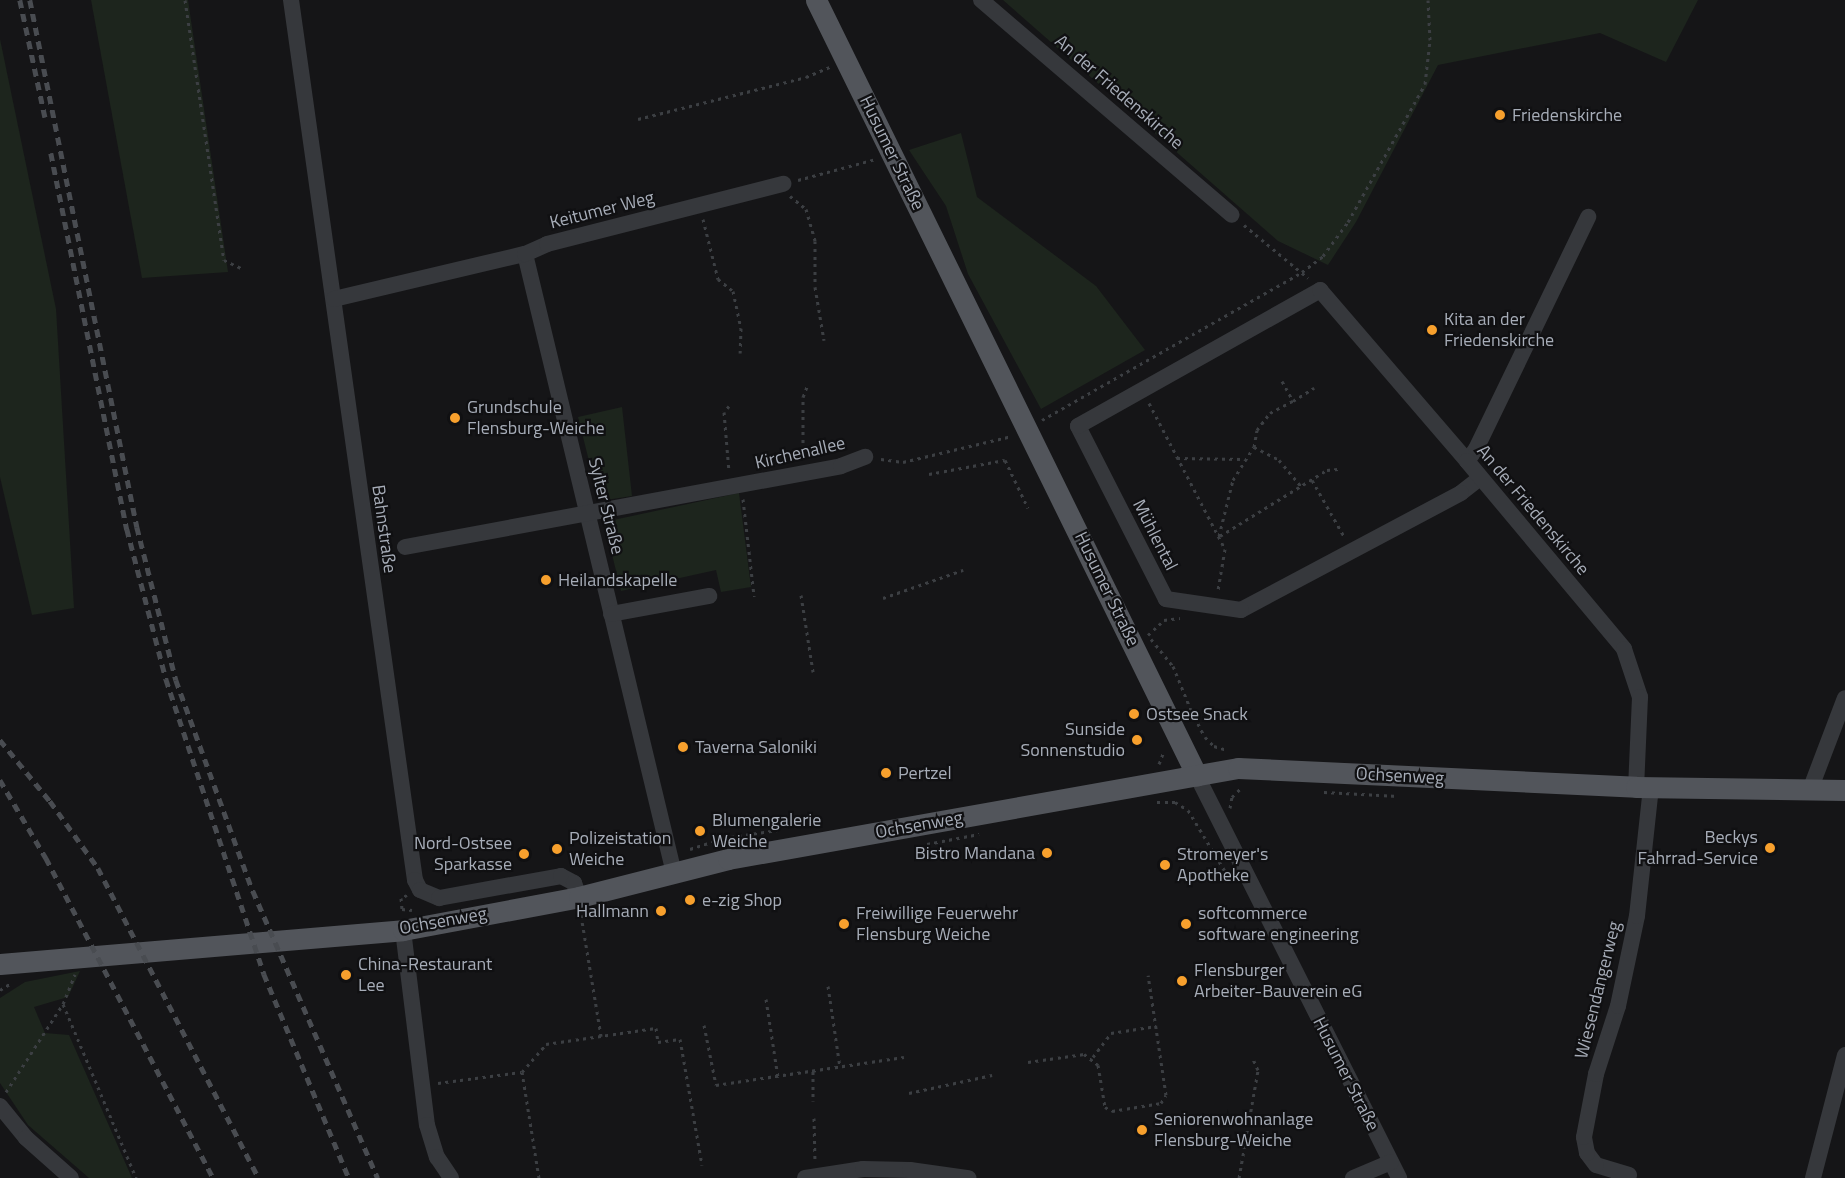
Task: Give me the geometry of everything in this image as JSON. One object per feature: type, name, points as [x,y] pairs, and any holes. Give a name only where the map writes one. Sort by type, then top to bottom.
[{"type":"main road","name":"Husumer Straße","points":[[816,0],[1023,430],[1133,642],[1197,776]]},
{"type":"main road","name":"Ochsenweg","points":[[0,964],[403,930],[579,902],[674,873],[739,857],[1242,769],[1644,787],[1845,790]]},
{"type":"street","name":"Bahnstraße","points":[[291,0],[334,299],[336,335],[415,880],[427,895],[440,898],[561,876],[574,883],[579,902]]},
{"type":"street","name":"An der Friedenskirche","points":[[981,0],[1232,215]]},
{"type":"street","name":"Keitumer Weg","points":[[334,299],[525,254],[547,244],[783,184]]},
{"type":"street","points":[[1467,461],[1476,449],[1588,217]]},
{"type":"street","name":"Sylter Straße","points":[[525,254],[674,873]]},
{"type":"street","name":"An der Friedenskirche","points":[[1320,290],[1624,649],[1640,697],[1644,787]]},
{"type":"street","name":"Mühlental","points":[[1320,290],[1078,426],[1166,598],[1241,610],[1461,493],[1479,478]]},
{"type":"street","name":"Kirchenallee","points":[[405,547],[588,516],[736,487],[803,473],[865,456]]},
{"type":"street","points":[[611,614],[710,596]]},
{"type":"street","points":[[1810,790],[1845,698]]},
{"type":"street","name":"Husumer Straße","points":[[1197,776],[1399,1178]]},
{"type":"street","name":"Wiesendangerweg","points":[[1629,1175],[1596,1165],[1587,1153],[1584,1137],[1596,1074],[1629,957],[1644,787]]},
{"type":"street","points":[[403,930],[427,1125],[437,1157],[451,1178]]},
{"type":"street","points":[[1813,1178],[1845,1055]]},
{"type":"street","points":[[0,1103],[26,1138],[71,1178]]},
{"type":"street","points":[[1353,1178],[1391,1162]]},
{"type":"street","points":[[810,1177],[863,1169],[910,1170],[968,1178]]},
{"type":"path","points":[[185,0],[224,260],[242,268]]},
{"type":"path","name":"Kirchenallee","points":[[865,456],[903,462],[1023,430],[1302,272],[1323,256],[1348,222],[1425,84],[1431,40],[1428,0]]},
{"type":"path","points":[[638,119],[806,77],[834,66]]},
{"type":"path","points":[[824,340],[815,287],[816,241],[806,209],[788,195],[783,184],[880,158]]},
{"type":"path","points":[[700,205],[718,279],[733,291],[741,328],[740,353]]},
{"type":"path","points":[[1232,215],[1302,272]]},
{"type":"path","points":[[1281,381],[1293,401]]},
{"type":"path","points":[[803,473],[803,397],[807,384]]},
{"type":"path","points":[[1219,536],[1233,480],[1243,459],[1254,447],[1257,430],[1270,413],[1314,388]]},
{"type":"path","points":[[1142,390],[1225,549],[1216,606]]},
{"type":"path","points":[[729,406],[724,412],[754,596]]},
{"type":"path","points":[[1254,447],[1279,459],[1301,486]]},
{"type":"path","points":[[1177,458],[1243,459]]},
{"type":"path","points":[[929,474],[1005,460],[1028,508]]},
{"type":"path","points":[[1219,536],[1301,486],[1338,469]]},
{"type":"path","points":[[1312,480],[1352,550]]},
{"type":"path","points":[[883,598],[963,570]]},
{"type":"path","points":[[801,595],[813,672]]},
{"type":"path","points":[[1133,642],[1164,620],[1186,617]]},
{"type":"path","points":[[1171,721],[1191,710],[1214,746],[1238,750],[1245,784],[1235,791],[1232,807],[1217,816]]},
{"type":"path","points":[[401,898],[402,909],[412,908]]},
{"type":"path","points":[[579,902],[601,1036]]},
{"type":"path","points":[[0,1103],[63,1004],[78,967]]},
{"type":"path","points":[[1028,1062],[1084,1054],[1093,1057],[1098,1065],[1105,1107],[1112,1111],[1161,1103],[1166,1095],[1148,975]]},
{"type":"path","points":[[828,986],[840,1067]]},
{"type":"path","points":[[766,999],[778,1077]]},
{"type":"path","points":[[63,1004],[136,1178]]},
{"type":"path","points":[[704,1025],[716,1085],[904,1057]]},
{"type":"path","points":[[1093,1057],[1111,1033],[1156,1026]]},
{"type":"path","points":[[422,1085],[522,1072],[546,1044],[656,1028],[658,1042],[680,1039],[702,1165]]},
{"type":"path","points":[[1239,1178],[1258,1070],[1253,1059]]},
{"type":"path","points":[[813,1071],[813,1101]]},
{"type":"path","points":[[522,1072],[539,1178]]},
{"type":"path","points":[[909,1093],[992,1075]]},
{"type":"path","points":[[810,1177],[814,1118]]},
{"type":"shaded area","points":[[91,0],[188,0],[228,272],[142,278]]},
{"type":"shaded area","points":[[1003,0],[1698,0],[1666,62],[1600,33],[1438,65],[1356,222],[1328,265],[1278,241]]},
{"type":"shaded area","points":[[0,39],[56,309],[74,608],[32,615],[0,477]]},
{"type":"shaded area","points":[[961,133],[977,197],[1096,286],[1145,350],[1041,409],[968,274],[946,206],[909,150]]},
{"type":"shaded area","points":[[622,407],[632,496],[606,500],[598,497],[578,417]]},
{"type":"shaded area","points":[[739,493],[751,587],[721,592],[716,570],[621,591],[604,522]]},
{"type":"shaded area","points":[[80,971],[68,997],[34,1007],[45,1033],[69,1035],[132,1178],[89,1178],[28,1125],[0,1083],[0,998],[25,982]]},
{"type":"railway","points":[[20,0],[45,117]]},
{"type":"railway","points":[[30,0],[137,527],[176,680],[253,891],[378,1178]]},
{"type":"railway","points":[[51,153],[127,529],[166,679],[264,974],[349,1178]]},
{"type":"railway","points":[[0,740],[50,801],[98,868],[259,1178]]},
{"type":"railway","points":[[0,780],[46,858],[213,1178]]},
{"type":"place","name":"Friedenskirche","points":[[1500,115]]},
{"type":"place","name":"Kita an der Friedenskirche","points":[[1432,330]]},
{"type":"place","name":"Grundschule Flensburg-Weiche","points":[[455,418]]},
{"type":"place","name":"Heilandskapelle","points":[[546,580]]},
{"type":"place","name":"Ostsee Snack","points":[[1134,714]]},
{"type":"place","name":"Sunside Sonnenstudio","points":[[1137,740]]},
{"type":"place","name":"Taverna Saloniki","points":[[683,747]]},
{"type":"place","name":"Pertzel","points":[[886,773]]},
{"type":"place","name":"Blumengalerie Weiche","points":[[700,831]]},
{"type":"place","name":"Beckys Fahrrad-Service","points":[[1770,848]]},
{"type":"place","name":"Polizeistation Weiche","points":[[557,849]]},
{"type":"place","name":"Bistro Mandana","points":[[1047,853]]},
{"type":"place","name":"Nord-Ostsee Sparkasse","points":[[524,854]]},
{"type":"place","name":"Stromeyer's Apotheke","points":[[1165,865]]},
{"type":"place","name":"e-zig Shop","points":[[690,900]]},
{"type":"place","name":"Hallmann","points":[[661,911]]},
{"type":"place","name":"Freiwillige Feuerwehr Flensburg Weiche","points":[[844,924]]},
{"type":"place","name":"softcommerce software engineering","points":[[1186,924]]},
{"type":"place","name":"China-Restaurant Lee","points":[[346,975]]},
{"type":"place","name":"Flensburger Arbeiter-Bauverein eG","points":[[1182,981]]},
{"type":"place","name":"Seniorenwohnanlage Flensburg-Weiche","points":[[1142,1130]]}]
